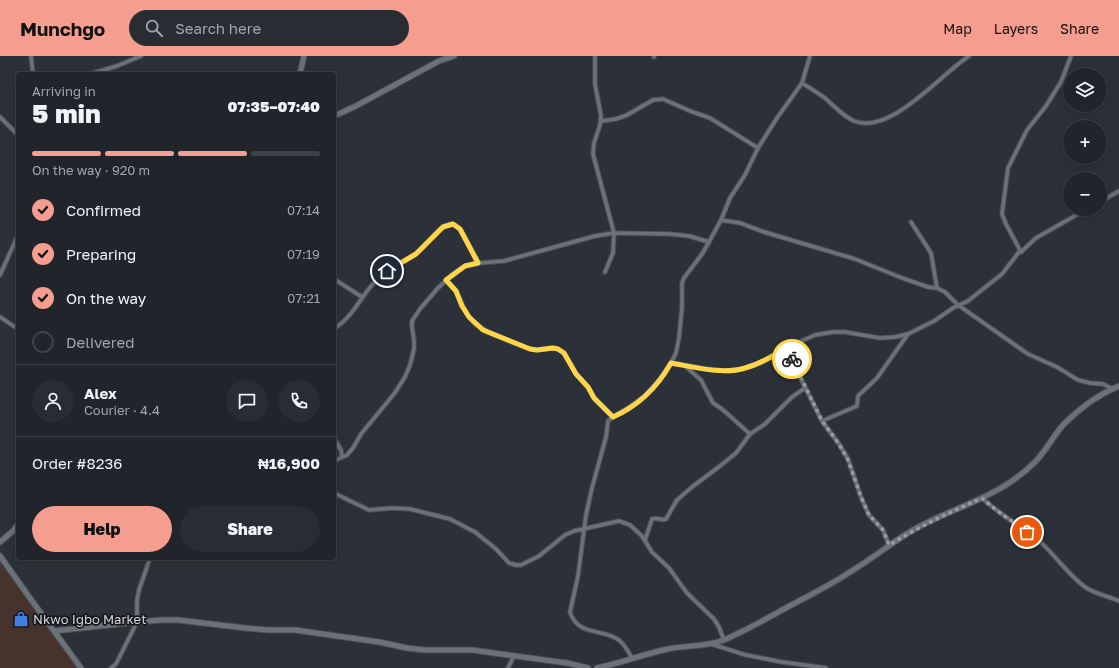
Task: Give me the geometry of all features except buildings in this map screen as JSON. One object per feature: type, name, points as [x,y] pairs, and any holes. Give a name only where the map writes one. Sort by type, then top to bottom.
[{"type":"street","points":[[31,56],[33,72]]},
{"type":"street","points":[[97,72],[118,66],[141,56]]},
{"type":"street","points":[[300,72],[304,56]]},
{"type":"street","points":[[336,115],[439,61],[454,56]]},
{"type":"street","points":[[595,56],[595,84],[601,121],[594,143],[593,154],[614,233],[613,253],[605,272]]},
{"type":"street","points":[[632,658],[624,645],[618,639],[588,630],[577,624],[572,618],[570,612],[578,576],[584,528],[592,488],[606,437],[608,421],[645,396],[661,378],[671,363],[676,353],[679,338],[682,307],[682,283],[686,274],[702,254],[709,242],[721,220],[730,198],[745,175],[758,148],[777,118],[802,84],[810,56]]},
{"type":"street","points":[[802,84],[824,98],[853,121],[861,123],[876,121],[888,118],[903,110],[969,56]]},
{"type":"street","points":[[1022,252],[1002,214],[1008,168],[1027,130],[1046,106],[1058,87],[1071,56]]},
{"type":"street","points":[[601,121],[616,119],[627,115],[653,100],[663,99],[710,118],[758,148]]},
{"type":"street","points":[[0,117],[16,133]]},
{"type":"street","points":[[1107,198],[1119,191]]},
{"type":"street","points":[[671,363],[728,371],[743,369],[760,363],[786,348],[815,335],[845,332],[880,338],[908,334],[968,301],[1002,274],[1019,252],[1022,252],[1036,238],[1075,216]]},
{"type":"street","points":[[721,220],[740,223],[764,232],[855,259],[902,278],[928,287],[937,288],[950,296],[958,306],[1028,354],[1078,380],[1090,384],[1103,384],[1112,389]]},
{"type":"street","points":[[911,222],[932,253],[937,288]]},
{"type":"street","points":[[336,327],[350,314],[378,278],[416,254],[437,232],[448,224],[453,224],[460,229],[478,263]]},
{"type":"street","points":[[336,460],[353,448],[361,434],[394,394],[405,377],[414,349],[412,321],[429,297],[446,280],[465,266],[519,258],[568,243],[614,233],[670,234],[689,236],[709,242]]},
{"type":"street","points":[[0,275],[16,239]]},
{"type":"street","points":[[336,279],[362,297]]},
{"type":"street","points":[[446,280],[456,291],[462,306],[469,317],[483,330],[530,349],[537,350],[553,348],[564,353],[576,374],[588,387],[594,398],[613,417]]},
{"type":"street","points":[[0,317],[16,328]]},
{"type":"street","points":[[822,421],[857,406],[858,396],[877,378],[908,334]]},
{"type":"street","points":[[786,348],[822,421],[844,452],[869,515],[883,530],[889,545]]},
{"type":"street","points":[[684,365],[701,380],[713,403],[750,434]]},
{"type":"street","points":[[597,668],[683,646],[711,644],[724,640],[750,628],[817,592],[851,572],[889,545],[915,529],[982,498],[1015,479],[1035,462],[1064,424],[1079,410],[1119,386]]},
{"type":"street","points":[[645,540],[652,519],[666,519],[677,500],[736,452],[750,434],[765,424],[792,397],[805,388]]},
{"type":"street","points":[[336,442],[342,457]]},
{"type":"street","points":[[336,494],[369,510],[392,508],[410,509],[450,519],[475,532],[496,549],[509,563],[516,566],[539,556],[565,535],[574,531],[619,521],[626,522],[645,540],[652,552],[669,568],[687,593],[714,619],[724,640]]},
{"type":"street","points":[[982,498],[1040,542],[1070,574],[1086,588],[1119,601]]},
{"type":"street","points":[[0,542],[16,526]]},
{"type":"street","points":[[0,556],[81,668]]},
{"type":"street","points":[[111,668],[116,664],[137,622],[137,600],[149,560]]},
{"type":"street","points":[[54,631],[137,622],[178,620],[268,630],[295,630],[379,642],[407,648],[472,650],[567,663],[588,668]]},
{"type":"street","points":[[711,644],[746,655],[795,666],[826,668]]},
{"type":"street","points":[[508,668],[514,656]]},
{"type":"shaded area","name":"Nkwo Igbo Market","points":[[0,560],[27,600],[77,668],[0,668]]},
{"type":"way so far","points":[[792,359],[822,421],[827,430],[839,444],[848,460],[869,515],[883,530],[889,545],[915,529],[982,498],[1027,532]]},
{"type":"place","name":"Nkwo Igbo Market","points":[[21,619]]},
{"type":"route","points":[[387,271],[416,254],[443,227],[448,224],[453,224],[460,229],[478,263],[465,266],[446,280],[456,291],[462,306],[469,317],[483,330],[516,344],[537,350],[553,348],[564,353],[576,374],[588,387],[594,398],[613,417],[626,410],[645,396],[661,378],[671,363],[728,371],[743,369],[760,363],[786,348],[792,359]]}]
